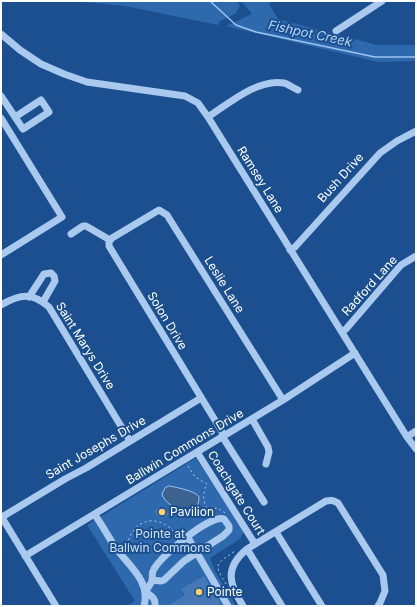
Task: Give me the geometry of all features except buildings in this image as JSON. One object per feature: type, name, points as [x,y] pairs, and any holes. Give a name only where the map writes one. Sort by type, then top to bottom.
[{"type":"street","points":[[336,31],[382,1]]},
{"type":"street","name":"Ramsey Lane","points":[[1,34],[20,50],[41,64],[64,74],[96,84],[185,96],[198,103],[407,437],[416,449]]},
{"type":"street","points":[[208,117],[262,84],[284,83],[298,90]]},
{"type":"street","points":[[1,96],[23,130],[49,112],[40,100],[15,117]]},
{"type":"street","points":[[1,118],[62,217],[1,255]]},
{"type":"street","name":"Bush Drive","points":[[290,250],[295,247],[380,153],[397,141],[416,131]]},
{"type":"street","name":"Leslie Lane","points":[[110,240],[159,210],[167,215],[283,400]]},
{"type":"street","points":[[71,234],[83,226],[86,226],[110,240]]},
{"type":"street","name":"Solon Drive","points":[[110,240],[110,247],[264,502]]},
{"type":"street","name":"Radford Lane","points":[[342,332],[401,265],[416,256]]},
{"type":"street","name":"Saint Marys Drive","points":[[43,302],[55,281],[54,276],[51,273],[44,274],[30,297],[37,298],[49,307],[130,441]]},
{"type":"street","points":[[1,305],[15,298],[25,296],[30,297]]},
{"type":"street","name":"Ballwin Commons Drive","points":[[25,556],[283,400],[355,353]]},
{"type":"street","name":"Saint Josephs Drive","points":[[1,516],[202,398]]},
{"type":"street","points":[[252,419],[268,446],[269,452],[266,464]]},
{"type":"street","points":[[407,437],[416,431]]},
{"type":"street","name":"Coachgate Court","points":[[197,452],[255,544]]},
{"type":"street","name":"Coachgate Court","points":[[243,606],[231,584],[232,570],[237,558],[247,549],[326,501],[334,500],[338,502],[383,575],[385,591],[378,606]]},
{"type":"street","points":[[95,515],[116,548],[129,562],[144,586],[146,592],[144,606]]},
{"type":"street","points":[[1,516],[56,606]]},
{"type":"street","points":[[146,592],[152,580],[153,570],[160,559],[181,540],[216,518],[224,519],[228,526],[228,532],[197,552],[176,568],[166,579],[161,581],[152,580]]},
{"type":"street","points":[[276,532],[322,606]]},
{"type":"street","points":[[188,536],[228,606]]},
{"type":"street","points":[[247,549],[282,606]]},
{"type":"street","points":[[146,592],[154,598],[154,606]]},
{"type":"path","points":[[127,545],[128,538],[135,528],[150,521],[166,524],[177,534]]},
{"type":"green space","points":[[73,1],[236,1],[240,5],[235,14],[220,21],[218,25],[125,6]]},
{"type":"green space","points":[[241,1],[274,1],[269,4],[278,19],[377,45],[416,45],[416,61],[378,62],[226,26],[252,14]]},
{"type":"green space","name":"Pointe at Ballwin Commons","points":[[196,458],[244,531],[240,539],[210,558],[216,573],[236,606],[127,606],[135,601],[87,525]]},
{"type":"shaded area","points":[[169,486],[196,494],[199,497],[198,504],[189,510],[176,508],[165,499],[162,494],[165,488]]},
{"type":"waterway","name":"Fishpot Creek","points":[[210,1],[236,25],[256,32],[375,57],[416,57]]},
{"type":"place","name":"Pavilion","points":[[162,512]]},
{"type":"place","name":"Pointe","points":[[199,592]]}]
